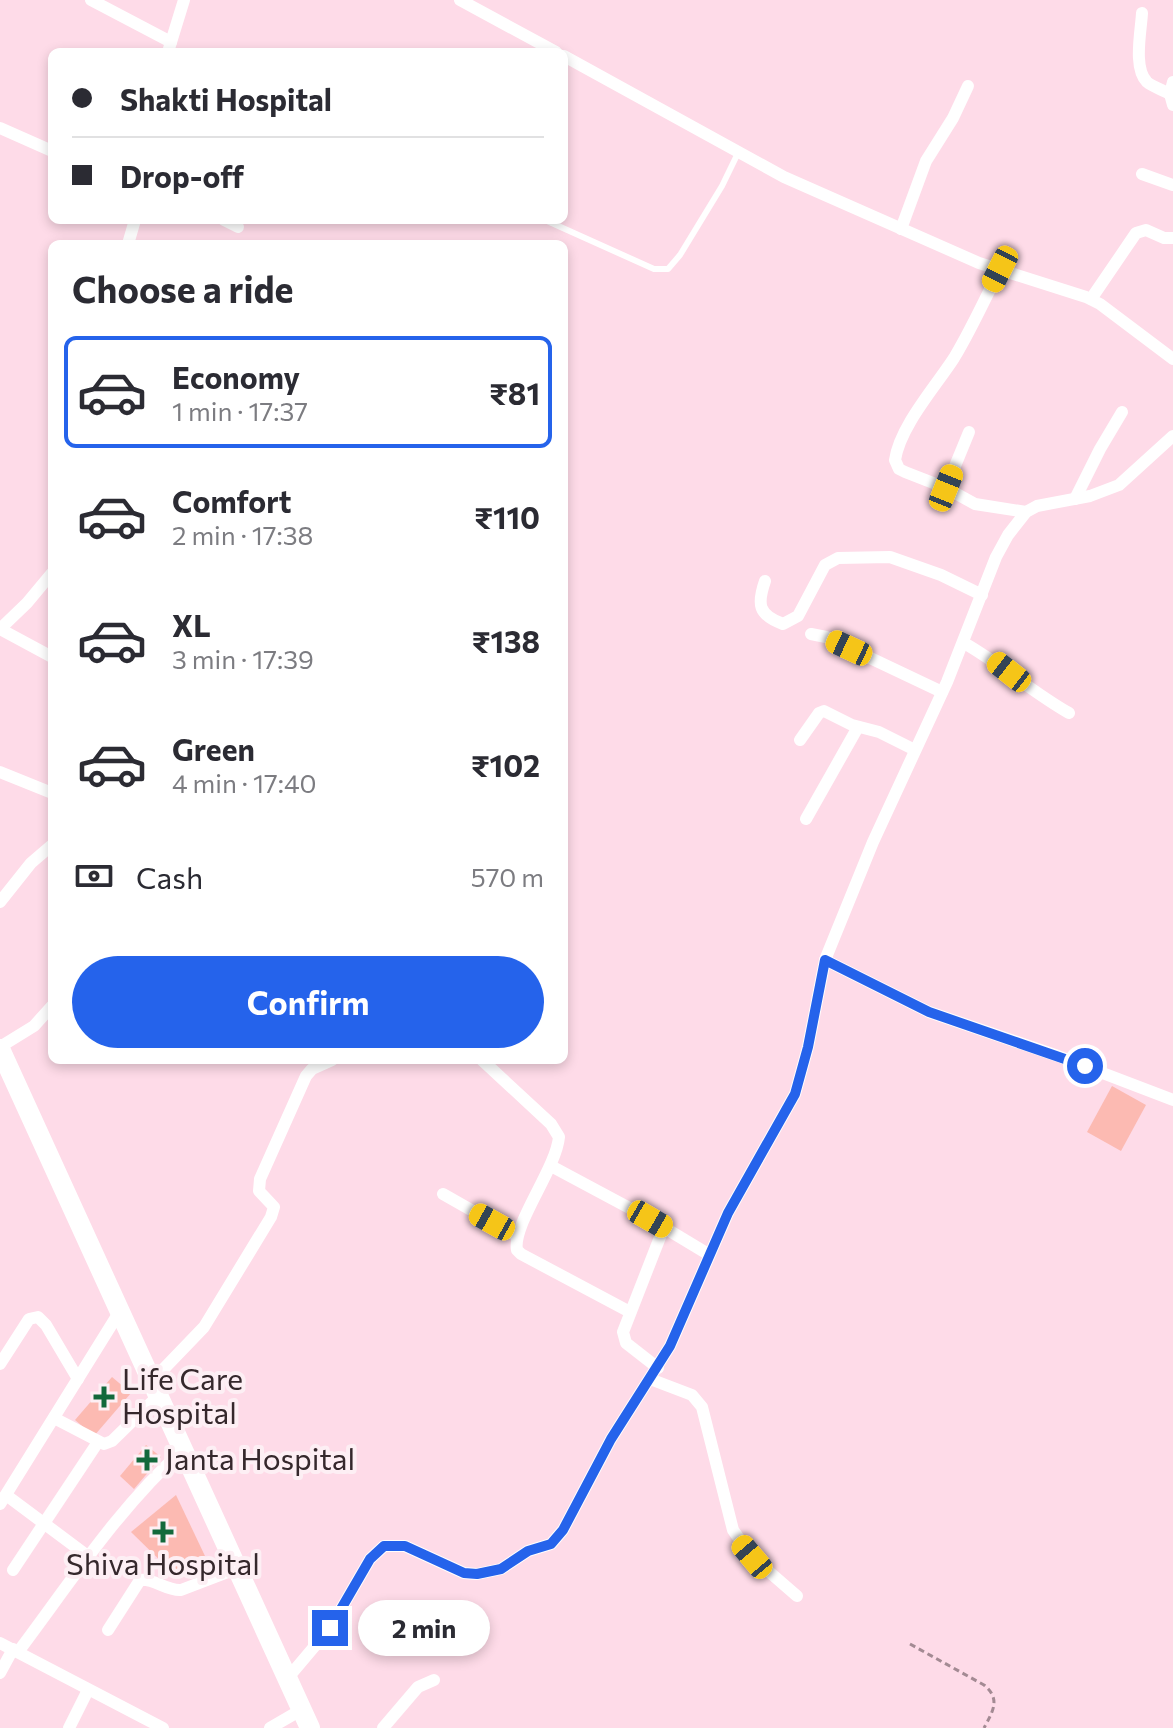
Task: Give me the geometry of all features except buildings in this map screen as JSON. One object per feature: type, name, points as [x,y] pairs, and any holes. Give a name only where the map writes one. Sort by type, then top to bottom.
[{"type":"highway","points":[[0,1048],[306,1719]]},
{"type":"street","points":[[91,0],[170,47],[184,0]]},
{"type":"street","points":[[460,0],[549,48]]},
{"type":"street","points":[[1142,13],[1142,74],[1150,84],[1172,93]]},
{"type":"street","points":[[568,58],[784,177],[1000,269],[1091,299],[1173,359]]},
{"type":"street","points":[[901,229],[926,161],[953,118],[968,86]]},
{"type":"street","points":[[0,128],[48,149]]},
{"type":"street","points":[[1142,174],[1173,185]]},
{"type":"street","points":[[232,224],[238,227]]},
{"type":"street","points":[[1091,299],[1136,233],[1146,230],[1164,238],[1173,238]]},
{"type":"street","points":[[1000,269],[961,346],[920,406],[896,454],[896,465],[985,507],[1026,512]]},
{"type":"street","points":[[1075,499],[1122,412]]},
{"type":"street","points":[[946,488],[969,432]]},
{"type":"street","points":[[287,1679],[330,1628],[370,1559],[384,1546],[405,1546],[464,1573],[477,1574],[501,1569],[528,1551],[551,1544],[563,1530],[611,1439],[654,1374],[683,1319],[728,1213],[795,1094],[808,1047],[825,960],[867,856],[964,643],[1008,535],[1026,512],[1037,506],[1075,499],[1119,485],[1173,436]]},
{"type":"street","points":[[765,581],[760,595],[761,607],[783,624],[798,616],[825,565],[833,558],[890,557],[941,575],[982,595]]},
{"type":"street","points":[[48,578],[0,629],[48,655]]},
{"type":"street","points":[[811,634],[826,637],[942,692]]},
{"type":"street","points":[[964,643],[996,661],[1034,692],[1069,713]]},
{"type":"street","points":[[800,740],[819,713],[824,711],[915,750]]},
{"type":"street","points":[[806,819],[858,727]]},
{"type":"street","points":[[0,772],[48,791]]},
{"type":"street","points":[[0,902],[31,863],[48,848]]},
{"type":"street","points":[[825,960],[929,1012],[1173,1100]]},
{"type":"street","points":[[0,1048],[34,1026],[48,1010]]},
{"type":"street","points":[[54,1418],[98,1442],[104,1444],[112,1441],[204,1327],[271,1217],[274,1207],[259,1191],[260,1179],[306,1076],[323,1064]]},
{"type":"street","points":[[486,1064],[557,1131],[559,1143],[515,1244],[521,1254],[630,1312]]},
{"type":"street","points":[[551,1166],[708,1254]]},
{"type":"street","points":[[443,1194],[517,1236]]},
{"type":"street","points":[[664,1227],[630,1312],[623,1339],[654,1374],[692,1395],[702,1407],[733,1530],[752,1557],[797,1596]]},
{"type":"street","points":[[89,1557],[43,1523],[3,1500],[120,1311]]},
{"type":"street","points":[[0,1364],[29,1319],[38,1317],[78,1379]]},
{"type":"street","points":[[13,1570],[98,1442]]},
{"type":"street","points":[[0,1673],[155,1475],[184,1449]]},
{"type":"street","points":[[108,1630],[140,1580],[181,1590],[236,1569]]},
{"type":"street","points":[[0,1643],[163,1728]]},
{"type":"street","points":[[389,1726],[418,1687],[434,1680]]},
{"type":"street","points":[[69,1728],[88,1690]]},
{"type":"street","points":[[270,1728],[306,1719]]},
{"type":"lane","points":[[554,224],[654,269],[668,269],[680,255],[722,186],[738,153]]},
{"type":"path","points":[[910,1644],[984,1685],[993,1694],[995,1704],[984,1728]]},
{"type":"place","name":"Life Care Hospital","points":[[104,1397]]},
{"type":"place","name":"Janta Hospital","points":[[147,1460]]},
{"type":"place","name":"Shiva Hospital","points":[[163,1532]]},
{"type":"route","points":[[330,1628],[370,1559],[384,1546],[405,1546],[464,1573],[489,1573],[501,1569],[528,1551],[551,1544],[563,1530],[611,1439],[670,1346],[728,1213],[795,1094],[808,1047],[825,960],[929,1012],[1085,1066]]}]
